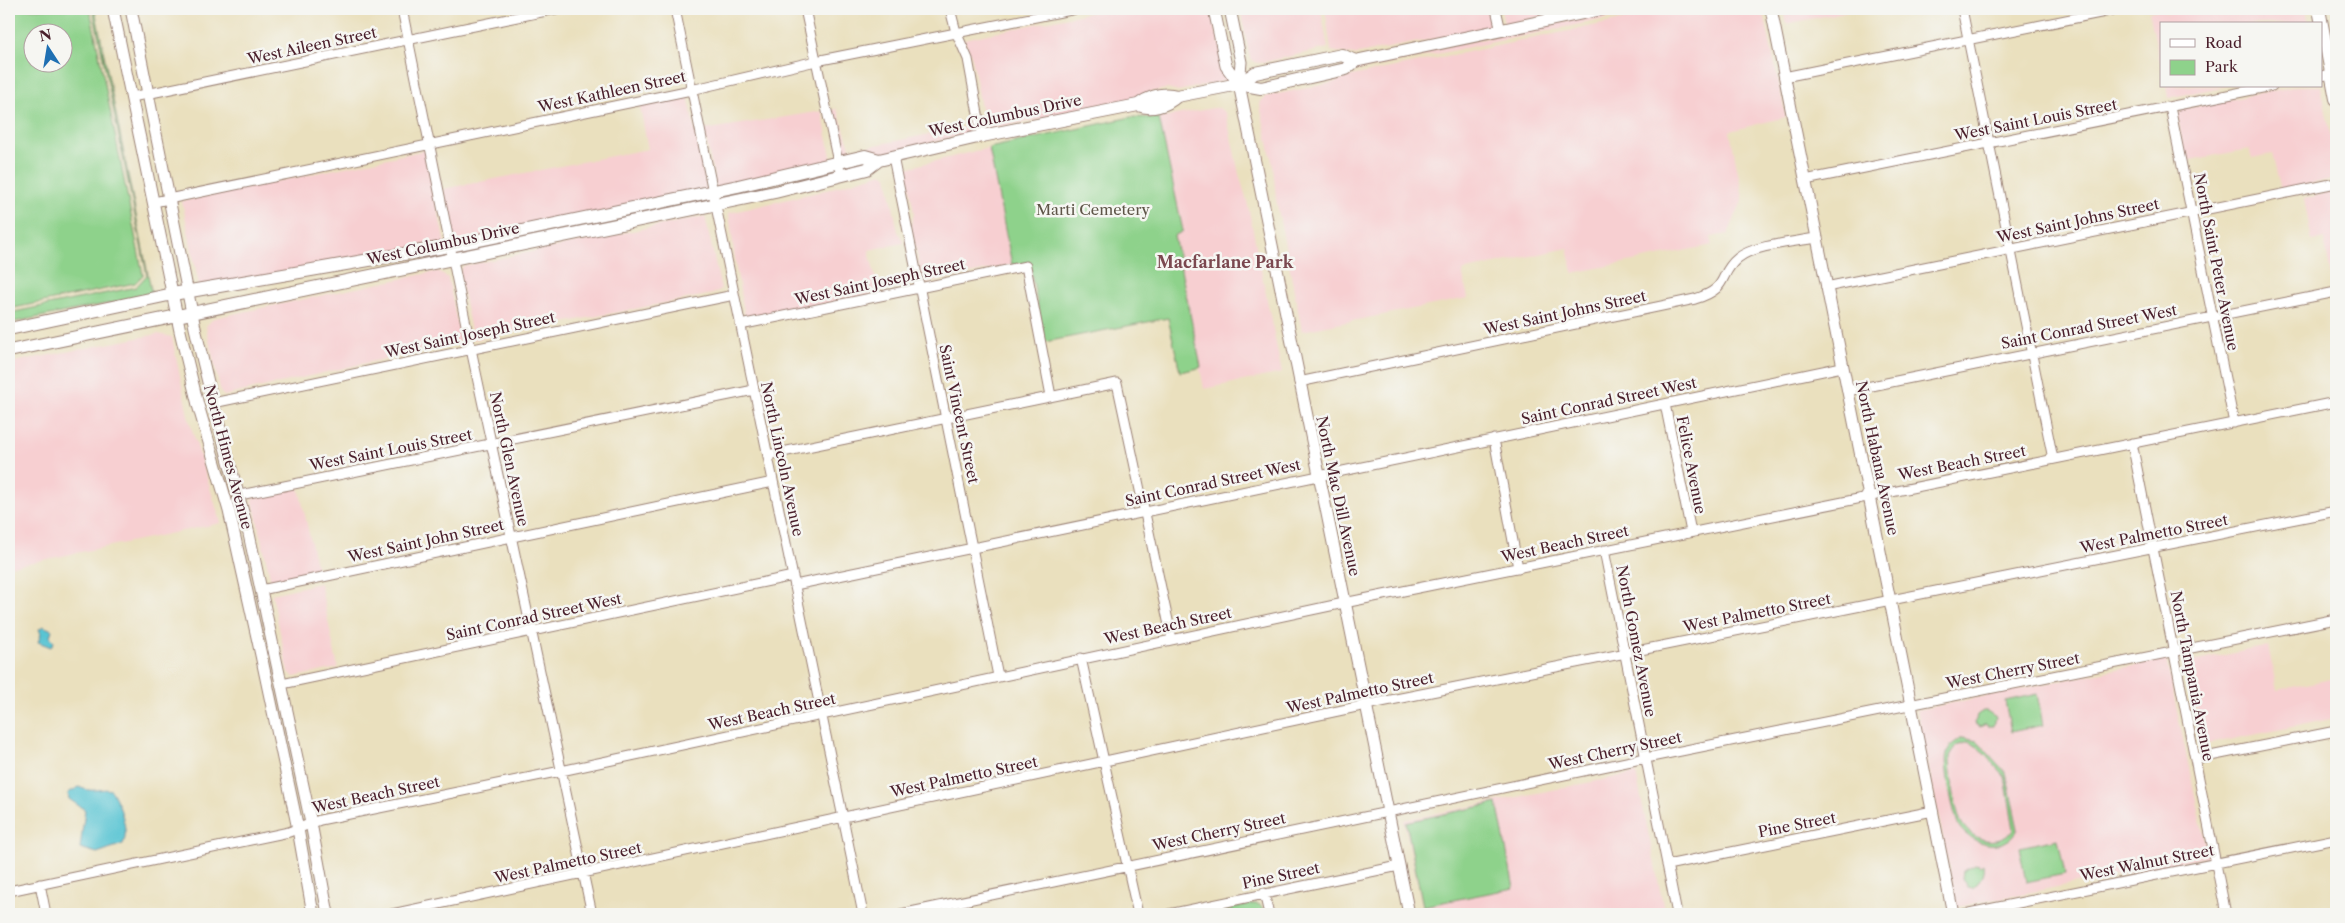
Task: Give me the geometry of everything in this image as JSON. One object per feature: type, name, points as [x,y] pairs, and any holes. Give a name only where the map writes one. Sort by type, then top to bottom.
[{"type":"main road","name":"West Columbus Drive","points":[[9,351],[192,311],[714,205],[867,169],[879,160],[982,136],[1138,105],[1148,98],[1167,94],[1176,96],[1239,84],[1261,88],[1346,70],[1354,61],[1602,9]]},
{"type":"main road","points":[[2319,9],[2321,22]]},
{"type":"main road","points":[[2322,27],[2336,99]]},
{"type":"main road","name":"West Columbus Drive","points":[[9,329],[173,294],[450,246],[712,191],[865,156],[879,160]]},
{"type":"street","name":"North Himes Avenue","points":[[113,9],[177,315],[196,397],[229,511],[298,829],[313,914]]},
{"type":"street","name":"North Himes Avenue","points":[[131,9],[187,292],[212,403],[240,495],[282,684],[328,914]]},
{"type":"street","name":"North Glen Avenue","points":[[402,9],[452,259],[592,914]]},
{"type":"street","name":"West Aileen Street","points":[[132,97],[556,9]]},
{"type":"street","name":"North Lincoln Avenue","points":[[675,9],[714,205],[863,914]]},
{"type":"street","points":[[805,9],[841,176]]},
{"type":"street","points":[[950,9],[956,32],[968,59],[982,136]]},
{"type":"street","name":"West Kathleen Street","points":[[154,202],[691,90],[816,61],[1076,9]]},
{"type":"street","name":"North Mac Dill Avenue","points":[[1214,9],[1226,66],[1239,84]]},
{"type":"street","name":"North Mac Dill Avenue","points":[[1230,9],[1241,62],[1239,84],[1409,914]]},
{"type":"street","points":[[1496,9],[1501,31]]},
{"type":"street","name":"North Habana Avenue","points":[[1771,9],[1953,914]]},
{"type":"street","points":[[1962,9],[2009,249],[2053,459]]},
{"type":"street","points":[[1784,77],[2120,9]]},
{"type":"street","name":"West Saint Louis Street","points":[[1805,180],[2262,88]]},
{"type":"street","name":"North Saint Peter Avenue","points":[[2170,107],[2234,422]]},
{"type":"street","name":"Saint Vincent Street","points":[[893,157],[998,676]]},
{"type":"street","name":"West Saint Johns Street","points":[[1826,287],[2336,183]]},
{"type":"street","name":"West Saint Johns Street","points":[[1299,382],[1710,295],[1720,286],[1731,265],[1743,254],[1816,238]]},
{"type":"street","name":"West Saint Joseph Street","points":[[740,325],[1026,266],[1052,396]]},
{"type":"street","name":"Saint Conrad Street West","points":[[1847,391],[2030,352],[2336,292]]},
{"type":"street","name":"West Saint Joseph Street","points":[[212,403],[734,295]]},
{"type":"street","name":"Saint Conrad Street West","points":[[282,684],[794,580],[973,548],[1842,367]]},
{"type":"street","points":[[768,455],[1118,382],[1172,639]]},
{"type":"street","name":"West Saint Louis Street","points":[[240,495],[754,390]]},
{"type":"street","name":"West Beach Street","points":[[9,891],[298,829],[311,823],[822,716],[1081,658],[1691,532],[2336,402]]},
{"type":"street","name":"Felice Avenue","points":[[1665,404],[1691,532]]},
{"type":"street","points":[[1494,439],[1518,568]]},
{"type":"street","name":"North Tampania Avenue","points":[[2132,443],[2226,914]]},
{"type":"street","name":"West Saint John Street","points":[[261,590],[773,482]]},
{"type":"street","points":[[229,511],[240,539],[248,578],[253,586],[261,590]]},
{"type":"street","name":"West Palmetto Street","points":[[392,914],[1366,706],[2336,511]]},
{"type":"street","name":"North Gomez Avenue","points":[[1604,550],[1677,914]]},
{"type":"street","points":[[247,595],[254,598],[265,634],[275,655]]},
{"type":"street","name":"West Cherry Street","points":[[901,914],[1127,865],[1646,758],[2336,620]]},
{"type":"street","points":[[1081,658],[1138,914]]},
{"type":"street","points":[[2195,759],[2336,731]]},
{"type":"street","name":"Pine Street","points":[[1667,865],[1932,812]]},
{"type":"street","name":"West Walnut Street","points":[[1964,914],[2336,839]]},
{"type":"street","name":"Pine Street","points":[[1169,914],[1399,866]]},
{"type":"street","points":[[40,884],[46,914]]},
{"type":"street","points":[[1264,893],[1268,914]]},
{"type":"shaded area","points":[[1107,9],[1210,9],[1230,80],[1178,91],[1166,89],[1146,93],[1134,101],[985,130],[972,58],[964,39]]},
{"type":"shaded area","points":[[1240,9],[1321,9],[1328,48],[1260,63],[1254,62],[1250,58]]},
{"type":"shaded area","points":[[1325,9],[1492,9],[1495,27],[1353,55],[1331,51]]},
{"type":"shaded area","points":[[1501,9],[1578,9],[1504,25]]},
{"type":"shaded area","points":[[1627,9],[1653,9],[1350,72],[1358,65]]},
{"type":"shaded area","points":[[1675,9],[1763,9],[1786,117],[1730,131],[1743,199],[1728,234],[1711,237],[1713,245],[1573,273],[1568,248],[1462,271],[1468,298],[1302,331],[1276,199],[1273,166],[1260,106],[1261,100],[1266,96],[1332,83],[1351,76]]},
{"type":"shaded area","points":[[1783,9],[1848,9],[1849,11],[1786,24]]},
{"type":"shaded area","points":[[2161,9],[2166,13],[2187,9],[2306,9],[2309,22],[2160,22],[2160,62],[2149,12]]},
{"type":"shaded area","points":[[2166,88],[2217,88],[2168,98]]},
{"type":"shaded area","points":[[2286,88],[2321,88],[2336,163],[2336,178],[2281,191],[2272,154],[2252,158],[2249,149],[2185,161],[2178,119],[2178,114],[2183,109]]},
{"type":"shaded area","points":[[688,96],[708,194],[455,247],[443,189],[648,149],[640,106]]},
{"type":"shaded area","points":[[1219,108],[1226,113],[1239,174],[1247,201],[1282,373],[1204,389],[1174,236],[1183,231],[1159,118]]},
{"type":"shaded area","points":[[837,109],[851,150],[975,125],[977,132],[842,164],[831,110]]},
{"type":"shaded area","points":[[822,111],[833,166],[717,192],[704,130]]},
{"type":"shaded area","points":[[989,148],[1012,265],[926,283],[922,280],[911,225],[914,213],[906,168]]},
{"type":"shaded area","points":[[426,150],[446,249],[201,295],[182,201]]},
{"type":"shaded area","points":[[882,173],[887,176],[898,232],[904,243],[869,250],[879,293],[749,319],[745,317],[729,213],[818,192]]},
{"type":"shaded area","points":[[2336,190],[2336,287],[2333,287],[2324,239],[2312,241],[2304,199]]},
{"type":"shaded area","points":[[705,216],[721,289],[713,294],[473,340],[459,274],[463,266]]},
{"type":"shaded area","points":[[438,271],[448,278],[461,341],[224,396],[221,393],[206,326],[214,318]]},
{"type":"shaded area","points":[[158,334],[172,337],[189,420],[221,523],[9,567],[9,363]]},
{"type":"shaded area","points":[[299,488],[318,574],[271,581],[252,498]]},
{"type":"shaded area","points":[[320,583],[338,668],[294,677],[288,671],[272,594]]},
{"type":"shaded area","points":[[2268,646],[2277,690],[2336,678],[2336,718],[2204,745],[2187,663]]},
{"type":"shaded area","points":[[2166,659],[2208,857],[1957,907],[1917,710]]},
{"type":"shaded area","points":[[1636,773],[1665,914],[1424,914],[1404,820]]},
{"type":"green space","points":[[9,9],[90,9],[143,275],[135,283],[9,309]]},
{"type":"green space","points":[[93,9],[95,9],[152,295],[9,323],[9,313],[136,287],[147,275]]},
{"type":"green space","name":"Marti Cemetery","points":[[1131,117],[1159,118],[1183,231],[1174,236],[1201,367],[1199,368],[1180,372],[1168,318],[1045,342],[1029,262],[1012,265],[989,148]]},
{"type":"green space","points":[[2037,694],[2043,725],[2011,732],[2005,701]]},
{"type":"green space","points":[[1987,711],[1996,717],[1994,726],[1987,726],[1986,724],[1980,727],[1975,724],[1977,715]]},
{"type":"green space","points":[[1963,738],[1977,741],[2006,773],[2018,829],[2013,837],[1998,844],[1981,843],[1973,839],[1960,828],[1955,814],[1946,759],[1949,748]],"holes":[[[1969,742],[1978,747],[2005,777],[2014,829],[2001,839],[1986,840],[1979,838],[1966,829],[1959,816],[1952,780],[1950,756],[1956,746]]]},
{"type":"green space","points":[[1497,803],[1514,888],[1423,906],[1406,822]]},
{"type":"green space","points":[[2058,839],[2065,874],[2026,882],[2019,847]]},
{"type":"green space","points":[[1978,864],[1980,866],[1983,864],[1981,878],[1972,888],[1967,887],[1962,878],[1963,871]]},
{"type":"green space","points":[[1258,904],[1262,907],[1264,914],[1204,914]]},
{"type":"water","points":[[43,626],[52,630],[50,636],[54,642],[51,647],[38,642],[41,634],[39,629]]},
{"type":"water","points":[[79,787],[89,790],[111,790],[120,809],[124,824],[125,838],[123,844],[97,853],[80,848],[85,810],[69,799],[68,793]]},
{"type":"district","name":"Macfarlane Park","points":[[1225,262]]}]
